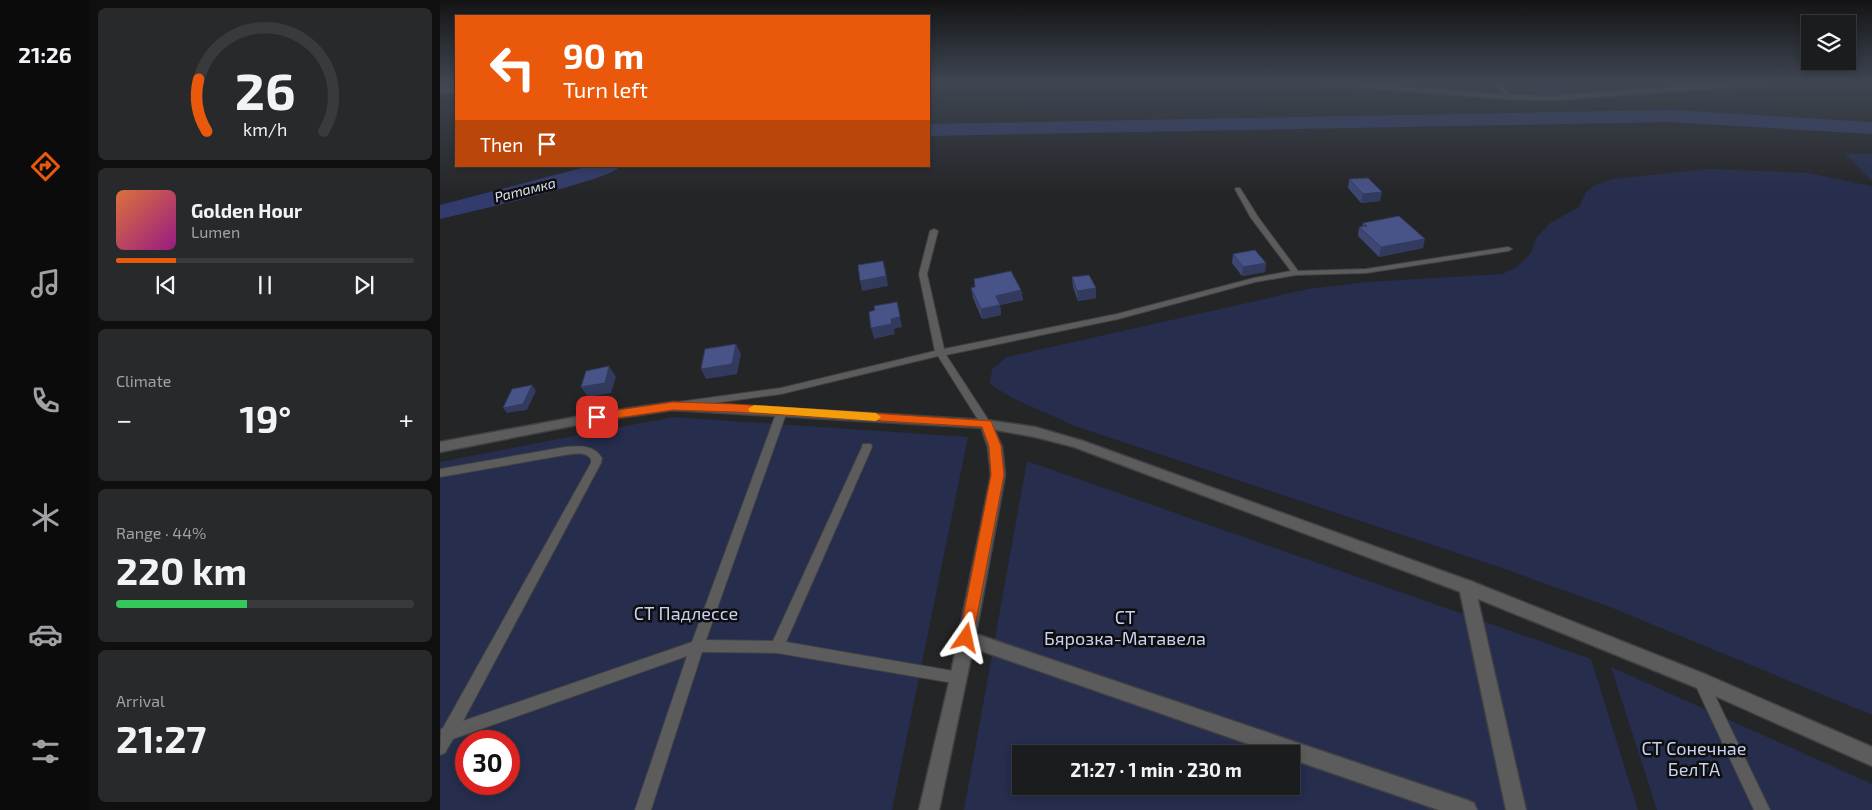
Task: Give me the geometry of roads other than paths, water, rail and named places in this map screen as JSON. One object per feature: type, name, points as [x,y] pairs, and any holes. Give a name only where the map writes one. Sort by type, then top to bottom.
[{"type":"street","points":[[440,447],[597,417],[673,406],[986,424],[1035,432],[1078,444],[1467,587],[1701,681],[1872,757]]},
{"type":"street","points":[[930,810],[959,678],[998,475],[995,446],[986,424]]},
{"type":"street","points":[[1467,587],[1516,810]]},
{"type":"street","points":[[966,638],[1467,810]]},
{"type":"lane","points":[[1238,189],[1255,218],[1296,273]]},
{"type":"lane","points":[[934,231],[923,274],[940,353],[986,424]]},
{"type":"lane","points":[[673,406],[781,391],[940,353],[1118,316],[1254,280],[1296,273],[1366,271],[1508,249]]},
{"type":"lane","points":[[643,810],[697,646],[782,411]]},
{"type":"lane","points":[[777,647],[867,447]]},
{"type":"lane","points":[[440,473],[565,451],[584,450],[592,452],[596,458],[596,463],[444,735],[440,748]]},
{"type":"lane","points":[[444,735],[697,646],[777,647],[959,678]]},
{"type":"lane","points":[[1701,681],[1762,810]]},
{"type":"waterway","name":"Ратамка","points":[[930,130],[1489,120]]},
{"type":"waterway","name":"Ратамка","points":[[1733,120],[1872,128]]},
{"type":"waterway","name":"Ратамка","points":[[440,212],[583,176],[607,167]]},
{"type":"park label","name":"СТ Падлессе","points":[[686,614]]},
{"type":"park label","name":"СТ Бярозка-Матавела","points":[[1125,628]]},
{"type":"park label","name":"СТ Сонечнае БелТА","points":[[1694,760]]}]
